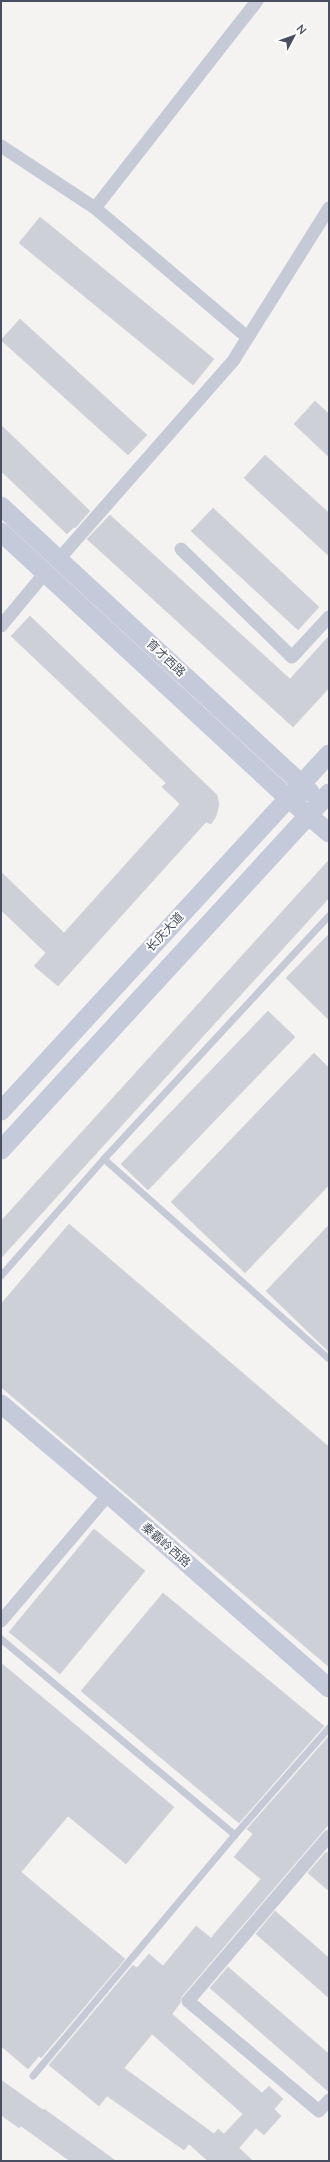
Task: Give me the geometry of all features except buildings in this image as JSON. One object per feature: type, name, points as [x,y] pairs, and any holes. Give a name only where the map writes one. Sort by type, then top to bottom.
[{"type":"main road","name":"育才西路","points":[[1,506],[302,784],[322,806],[329,833]]},
{"type":"main road","name":"育才西路","points":[[1,532],[288,798],[322,806]]},
{"type":"main road","name":"长庆大道","points":[[1,1111],[329,754]]},
{"type":"main road","points":[[1,1150],[322,806]]},
{"type":"main road","name":"秦霸岭西路","points":[[1,1404],[329,1702]]},
{"type":"main road","name":"秦霸岭西路","points":[[1,1419],[105,1499],[329,1688]]},
{"type":"street","points":[[95,208],[256,1]]},
{"type":"street","points":[[1,146],[95,208],[248,337]]},
{"type":"street","points":[[59,559],[233,361],[329,208]]},
{"type":"street","points":[[181,549],[292,657],[329,617]]},
{"type":"street","points":[[1,626],[45,573]]},
{"type":"street","points":[[1,1621],[105,1499]]},
{"type":"street","points":[[329,1836],[188,2001],[319,2110],[329,2100]]},
{"type":"lane","points":[[1,1276],[104,1159],[329,916]]},
{"type":"lane","points":[[104,1159],[329,1359]]},
{"type":"lane","points":[[1,1639],[235,1835]]},
{"type":"lane","points":[[33,2076],[235,1835],[329,1728]]}]
